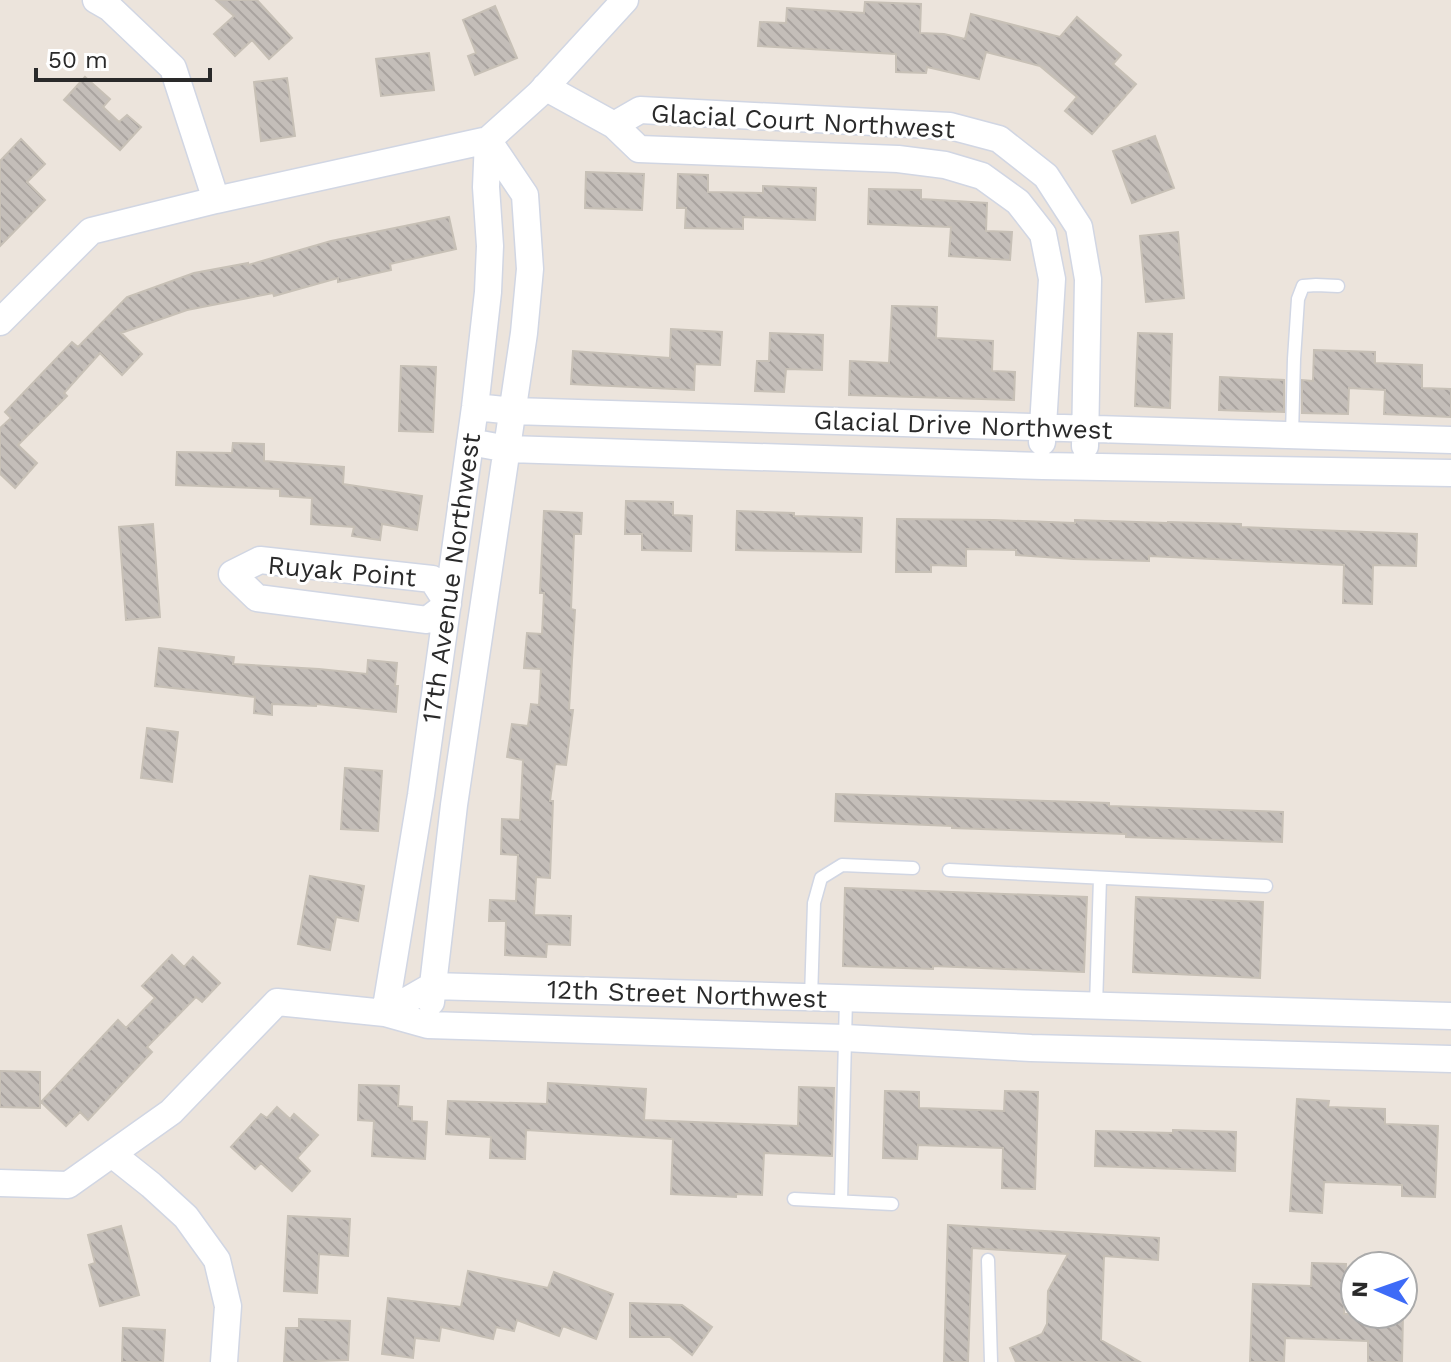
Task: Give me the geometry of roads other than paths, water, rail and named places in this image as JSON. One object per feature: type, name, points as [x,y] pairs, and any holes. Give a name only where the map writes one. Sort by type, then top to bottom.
[{"type":"street","points":[[96,0],[110,8],[173,68],[216,200]]},
{"type":"street","points":[[0,322],[91,231],[488,140],[545,87],[625,0]]},
{"type":"street","name":"Glacial Court Northwest","points":[[545,87],[614,125],[640,110],[950,126],[999,139],[1046,176],[1079,227],[1088,279],[1086,467]]},
{"type":"street","points":[[614,125],[639,149],[898,159],[945,165],[982,176],[1018,202],[1043,234],[1052,279],[1042,428],[1043,466]]},
{"type":"street","points":[[428,1025],[432,986],[437,800],[483,610],[524,333],[530,269],[525,195],[488,140]]},
{"type":"street","name":"17th Avenue Northwest","points":[[385,1013],[437,800],[448,604],[488,292],[488,140]]},
{"type":"street","name":"Glacial Drive Northwest","points":[[475,407],[513,411],[1451,440]]},
{"type":"street","points":[[470,442],[508,449],[1043,466],[1451,473]]},
{"type":"street","name":"Ruyak Point","points":[[260,560],[432,579],[448,604],[427,620],[257,598],[232,574],[260,560]]},
{"type":"street","points":[[448,604],[483,610]]},
{"type":"street","points":[[385,1013],[432,986]]},
{"type":"street","name":"12th Street Northwest","points":[[432,986],[1451,1016]]},
{"type":"street","points":[[0,1183],[68,1185],[171,1112],[277,1002],[385,1013],[428,1025],[845,1038],[1031,1048],[1451,1059]]},
{"type":"street","points":[[112,1154],[186,1217],[217,1260],[228,1306],[224,1362]]},
{"type":"lane","points":[[1292,435],[1298,299],[1303,286],[1338,286]]},
{"type":"lane","points":[[811,998],[814,903],[821,878],[842,865],[913,868]]},
{"type":"lane","points":[[949,870],[1266,886]]},
{"type":"lane","points":[[1096,1006],[1100,878]]},
{"type":"lane","points":[[841,1201],[846,999]]},
{"type":"lane","points":[[794,1199],[892,1204]]},
{"type":"lane","points":[[988,1260],[991,1362]]}]
